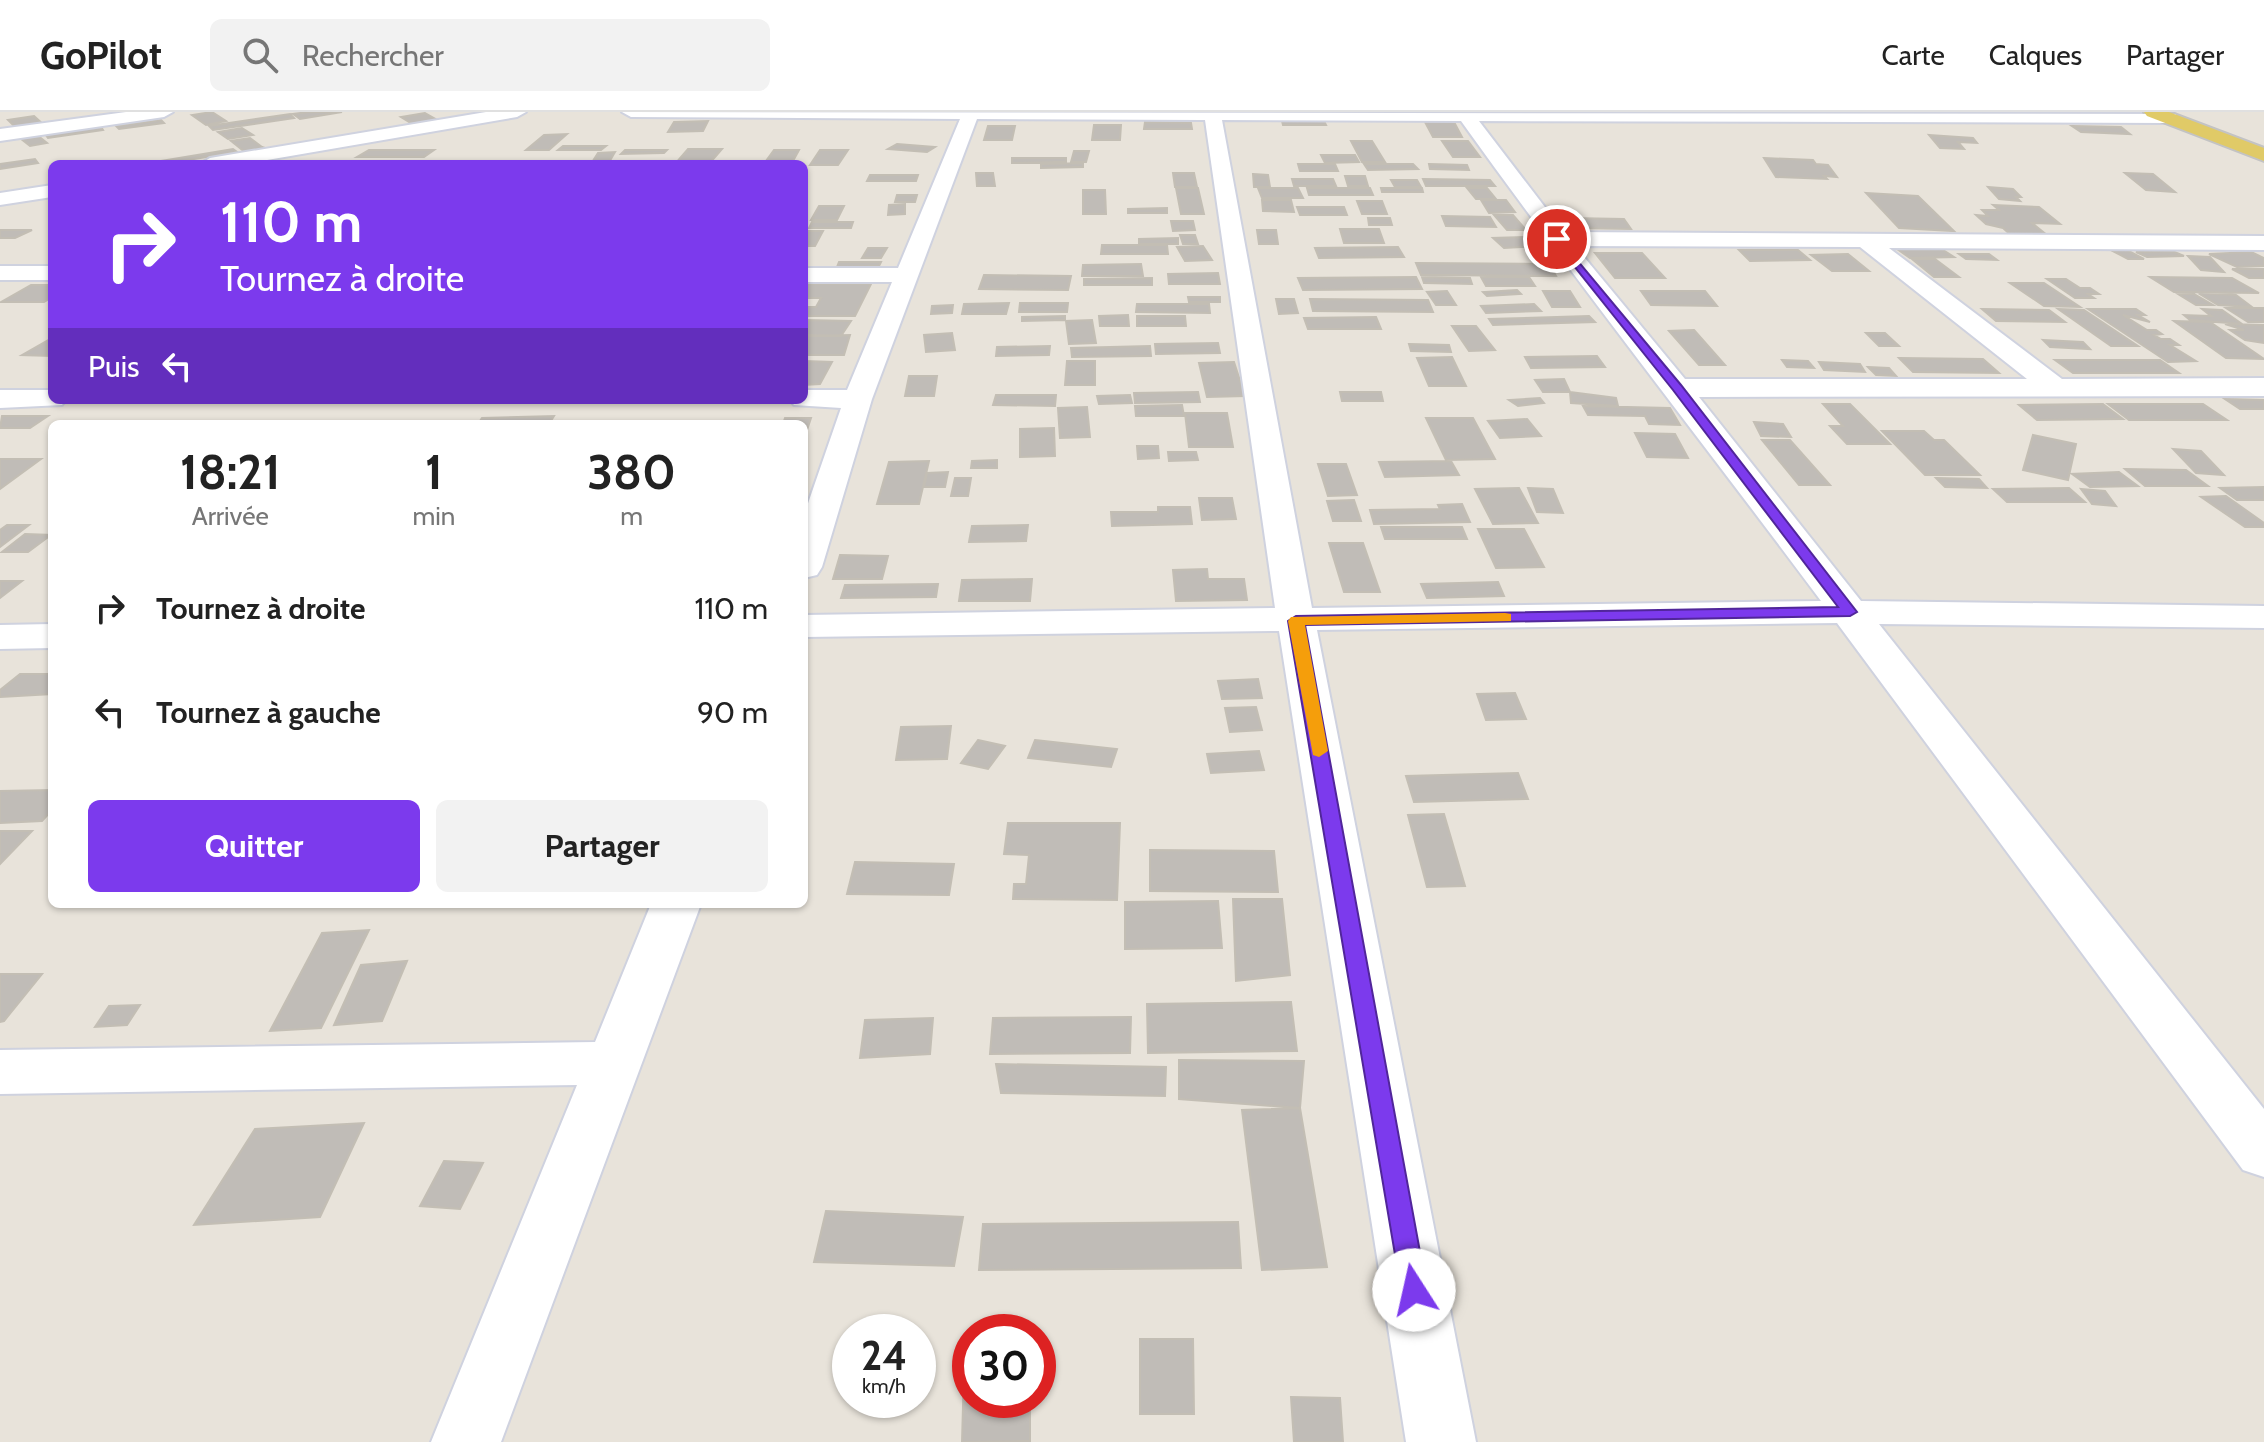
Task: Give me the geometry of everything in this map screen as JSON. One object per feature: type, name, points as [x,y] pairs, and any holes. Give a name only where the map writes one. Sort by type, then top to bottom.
[{"type":"main road","points":[[2161,115],[2262,152]]},
{"type":"street","points":[[0,135],[164,112]]},
{"type":"street","points":[[234,160],[517,112]]},
{"type":"street","points":[[631,112],[1213,117],[1466,114],[2161,115]]},
{"type":"street","points":[[808,555],[858,399],[971,114]]},
{"type":"street","points":[[1466,114],[1557,239],[1677,388],[2264,1153]]},
{"type":"street","points":[[1213,117],[1296,621],[1441,1442]]},
{"type":"street","points":[[0,199],[48,192]]},
{"type":"street","points":[[1557,239],[2264,243]]},
{"type":"street","points":[[1865,240],[2054,386]]},
{"type":"street","points":[[0,273],[48,273]]},
{"type":"street","points":[[808,275],[906,275]]},
{"type":"street","points":[[1677,388],[2264,387]]},
{"type":"street","points":[[0,399],[48,399]]},
{"type":"street","points":[[808,399],[858,399]]},
{"type":"street","points":[[808,626],[1850,612],[2264,617]]},
{"type":"street","points":[[0,637],[48,636]]},
{"type":"street","points":[[466,1442],[674,908]]},
{"type":"street","points":[[0,1072],[614,1063]]},
{"type":"building","points":[[212,112],[226,121],[206,125],[192,115]]},
{"type":"building","points":[[342,112],[300,119],[293,114]]},
{"type":"building","points":[[425,113],[439,121],[414,125],[401,117]]},
{"type":"building","points":[[290,114],[294,118],[213,130],[209,126]]},
{"type":"building","points":[[34,116],[44,125],[17,129],[8,120]]},
{"type":"building","points":[[161,120],[164,123],[119,129],[116,126]]},
{"type":"building","points":[[708,121],[703,131],[668,132],[674,122]]},
{"type":"building","points":[[1282,121],[1324,121],[1326,125],[1283,125]]},
{"type":"building","points":[[1145,122],[1191,123],[1192,129],[1144,129]]},
{"type":"building","points":[[1425,122],[1454,122],[1462,137],[1433,137]]},
{"type":"building","points":[[1094,125],[1121,125],[1120,140],[1092,140]]},
{"type":"building","points":[[988,126],[1015,126],[1012,140],[984,140]]},
{"type":"building","points":[[2072,126],[2121,127],[2130,134],[2081,132]]},
{"type":"building","points":[[101,127],[103,130],[48,138],[45,134]]},
{"type":"building","points":[[242,128],[253,135],[228,139],[218,132]]},
{"type":"building","points":[[567,134],[549,150],[526,150],[544,135]]},
{"type":"building","points":[[37,135],[47,143],[30,146],[20,138]]},
{"type":"building","points":[[1929,135],[1973,138],[1977,143],[1958,142],[1964,149],[1940,148]]},
{"type":"building","points":[[250,138],[268,149],[246,153],[231,141]]},
{"type":"building","points":[[1351,141],[1372,141],[1385,162],[1362,162]]},
{"type":"building","points":[[1442,141],[1468,141],[1480,157],[1453,157]]},
{"type":"building","points":[[897,144],[935,147],[927,152],[888,149]]},
{"type":"building","points":[[563,146],[606,146],[601,150],[558,150]]},
{"type":"building","points":[[233,149],[237,152],[188,160],[167,160]]},
{"type":"building","points":[[688,149],[722,149],[712,160],[678,160]]},
{"type":"building","points":[[369,150],[434,150],[424,157],[357,157]]},
{"type":"building","points":[[625,150],[667,150],[664,153],[621,154]]},
{"type":"building","points":[[774,150],[799,150],[794,160],[767,160]]},
{"type":"building","points":[[820,150],[848,150],[838,165],[810,165]]},
{"type":"building","points":[[1074,151],[1089,151],[1086,162],[1071,162]]},
{"type":"building","points":[[615,152],[610,160],[594,160],[598,153]]},
{"type":"building","points":[[1321,155],[1355,155],[1359,162],[1325,163]]},
{"type":"building","points":[[1012,158],[1066,158],[1066,162],[1012,163]]},
{"type":"building","points":[[1764,158],[1813,160],[1816,164],[1828,165],[1837,177],[1776,177]]},
{"type":"building","points":[[35,159],[38,163],[0,169],[0,164]]},
{"type":"building","points":[[1083,163],[1083,167],[1041,168],[1041,164]]},
{"type":"building","points":[[1298,164],[1335,164],[1338,171],[1300,171]]},
{"type":"building","points":[[1364,164],[1413,164],[1418,169],[1368,170]]},
{"type":"building","points":[[1429,164],[1467,165],[1469,170],[1430,169]]},
{"type":"building","points":[[976,173],[993,173],[995,186],[977,186]]},
{"type":"building","points":[[1173,173],[1194,173],[1197,187],[1175,187]]},
{"type":"building","points":[[2125,173],[2153,174],[2175,192],[2146,190]]},
{"type":"building","points":[[1253,174],[1268,175],[1270,187],[1254,187]]},
{"type":"building","points":[[870,175],[918,175],[916,181],[867,181]]},
{"type":"building","points":[[1345,176],[1365,176],[1368,186],[1348,186]]},
{"type":"building","points":[[1292,179],[1333,179],[1336,186],[1294,186]]},
{"type":"building","points":[[1423,179],[1490,180],[1495,186],[1426,186]]},
{"type":"building","points":[[1391,180],[1417,180],[1421,187],[1395,187]]},
{"type":"building","points":[[1988,187],[2013,189],[2021,197],[2016,197],[2020,201],[1999,199]]},
{"type":"building","points":[[1176,188],[1198,188],[1204,214],[1181,214]]},
{"type":"building","points":[[1258,188],[1298,188],[1303,198],[1262,198]]},
{"type":"building","points":[[1307,188],[1370,188],[1373,195],[1309,195]]},
{"type":"building","points":[[1381,188],[1422,188],[1423,192],[1382,192]]},
{"type":"building","points":[[1467,188],[1487,188],[1496,199],[1476,199]]},
{"type":"building","points":[[1083,190],[1105,190],[1106,214],[1083,214]]},
{"type":"building","points":[[1866,193],[1918,196],[1954,231],[1899,228]]},
{"type":"building","points":[[897,195],[917,195],[915,202],[895,202]]},
{"type":"building","points":[[1262,200],[1291,200],[1294,212],[1263,211]]},
{"type":"building","points":[[1481,200],[1506,200],[1515,212],[1489,213]]},
{"type":"building","points":[[1357,201],[1382,201],[1387,214],[1362,214]]},
{"type":"building","points":[[905,204],[905,214],[888,215],[889,205]]},
{"type":"building","points":[[1993,205],[2039,207],[2060,224],[2032,223],[2052,239],[2013,237],[2003,228],[1986,224],[1976,215],[1988,216],[1982,210],[1999,210]]},
{"type":"building","points":[[819,206],[844,206],[837,220],[811,220]]},
{"type":"building","points":[[1297,207],[1344,207],[1347,215],[1300,215]]},
{"type":"building","points":[[1167,208],[1167,213],[1128,213],[1128,209]]},
{"type":"building","points":[[1494,215],[1513,215],[1526,230],[1507,230]]},
{"type":"building","points":[[1442,216],[1490,217],[1496,227],[1446,226]]},
{"type":"building","points":[[1368,218],[1390,218],[1392,225],[1369,225]]},
{"type":"building","points":[[1569,218],[1624,219],[1631,229],[1574,228]]},
{"type":"building","points":[[1171,221],[1193,221],[1195,230],[1173,231]]},
{"type":"building","points":[[812,222],[853,222],[851,228],[809,228]]},
{"type":"building","points":[[1340,229],[1379,229],[1384,243],[1344,243]]},
{"type":"building","points":[[0,230],[32,230],[15,238],[0,238]]},
{"type":"building","points":[[1257,230],[1276,230],[1278,244],[1259,244]]},
{"type":"building","points":[[808,231],[823,231],[815,246],[808,246]]},
{"type":"building","points":[[1180,235],[1195,235],[1198,244],[1183,244]]},
{"type":"building","points":[[1525,237],[1536,246],[1504,248],[1493,238]]},
{"type":"building","points":[[1178,238],[1178,244],[1139,244],[1139,239]]},
{"type":"building","points":[[1102,245],[1167,245],[1168,254],[1101,254]]},
{"type":"building","points":[[1203,246],[1212,260],[1185,261],[1177,247]]},
{"type":"building","points":[[1398,247],[1404,257],[1319,258],[1315,248]]},
{"type":"building","points":[[868,248],[887,248],[881,258],[862,258]]},
{"type":"building","points":[[1940,248],[1954,257],[1910,258],[1897,249]]},
{"type":"building","points":[[2109,249],[2125,249],[2144,259],[2128,259]]},
{"type":"building","points":[[1739,250],[1798,250],[1810,260],[1750,261]]},
{"type":"building","points":[[2172,251],[2184,256],[2147,257],[2136,252]]},
{"type":"building","points":[[2251,252],[2264,258],[2264,266],[2237,267],[2209,254]]},
{"type":"building","points":[[1595,253],[1642,253],[1665,278],[1615,278]]},
{"type":"building","points":[[1848,254],[1869,271],[1832,271],[1811,255]]},
{"type":"building","points":[[1959,254],[1989,254],[1997,260],[1966,259]]},
{"type":"building","points":[[2188,256],[2210,257],[2224,272],[2201,270]]},
{"type":"building","points":[[1912,259],[1935,259],[1959,277],[1934,277]]},
{"type":"building","points":[[839,262],[881,262],[879,266],[837,267]]},
{"type":"building","points":[[1416,263],[1549,264],[1556,276],[1421,275]]},
{"type":"building","points":[[1141,264],[1143,276],[1082,276],[1083,265]]},
{"type":"building","points":[[2232,269],[2264,269],[2264,278],[2249,278]]},
{"type":"building","points":[[1218,273],[1220,284],[1169,284],[1168,274]]},
{"type":"building","points":[[984,275],[1071,276],[1068,290],[979,289]]},
{"type":"building","points":[[1416,277],[1422,289],[1303,290],[1298,278]]},
{"type":"building","points":[[1422,277],[1470,278],[1472,284],[1424,283]]},
{"type":"building","points":[[1481,277],[1529,277],[1535,286],[1486,286]]},
{"type":"building","points":[[2150,277],[2232,278],[2259,293],[2174,292]]},
{"type":"building","points":[[1152,278],[1152,285],[1084,285],[1084,279]]},
{"type":"building","points":[[2047,279],[2066,279],[2080,288],[2090,288],[2099,294],[2088,294],[2094,298],[2075,298]]},
{"type":"building","points":[[2010,283],[2044,283],[2080,307],[2044,306]]},
{"type":"building","points":[[808,284],[871,284],[855,316],[808,316],[808,307],[816,307],[821,298],[808,298]]},
{"type":"building","points":[[31,285],[48,285],[48,300],[44,302],[1,302]]},
{"type":"building","points":[[1517,290],[1521,294],[1487,296],[1483,292]]},
{"type":"building","points":[[1447,291],[1456,305],[1436,305],[1427,292]]},
{"type":"building","points":[[1543,291],[1570,291],[1580,307],[1552,307]]},
{"type":"building","points":[[1641,291],[1705,291],[1717,306],[1651,305]]},
{"type":"building","points":[[2198,293],[2236,295],[2252,307],[2218,305]]},
{"type":"building","points":[[2178,294],[2194,294],[2213,305],[2196,305]]},
{"type":"building","points":[[1188,297],[1220,297],[1220,302],[1189,302]]},
{"type":"building","points":[[1276,299],[1294,299],[1298,313],[1279,314]]},
{"type":"building","points":[[1310,299],[1428,300],[1433,312],[1313,311]]},
{"type":"building","points":[[1009,303],[1006,314],[962,314],[964,304]]},
{"type":"building","points":[[1020,303],[1068,303],[1067,312],[1019,312]]},
{"type":"building","points":[[1137,304],[1209,304],[1210,313],[1136,312]]},
{"type":"building","points":[[1534,304],[1541,311],[1486,313],[1481,306]]},
{"type":"building","points":[[953,305],[952,313],[931,314],[932,306]]},
{"type":"building","points":[[2226,308],[2264,308],[2264,322],[2248,322]]},
{"type":"building","points":[[1982,309],[2049,310],[2065,322],[1996,321]]},
{"type":"building","points":[[2058,309],[2084,310],[2138,346],[2111,346]]},
{"type":"building","points":[[2088,309],[2136,309],[2145,315],[2138,315],[2150,322],[2123,315],[2147,330],[2156,330],[2162,334],[2154,335],[2170,339],[2179,345],[2170,345],[2196,361],[2168,362]]},
{"type":"building","points":[[2202,309],[2222,310],[2242,324],[2190,320],[2184,315],[2211,316]]},
{"type":"building","points":[[1128,315],[1129,326],[1100,326],[1099,316]]},
{"type":"building","points":[[1065,316],[1065,320],[1022,321],[1022,317]]},
{"type":"building","points":[[1137,316],[1185,316],[1186,326],[1137,326]]},
{"type":"building","points":[[1589,316],[1595,322],[1493,325],[1489,319]]},
{"type":"building","points":[[1376,317],[1381,329],[1308,329],[1304,318]]},
{"type":"building","points":[[808,320],[851,321],[841,336],[808,335]]},
{"type":"building","points":[[1092,320],[1096,343],[1069,344],[1066,321]]},
{"type":"building","points":[[2174,321],[2210,322],[2264,359],[2226,358]]},
{"type":"building","points":[[2225,324],[2264,325],[2264,343],[2245,340],[2230,330],[2244,330]]},
{"type":"building","points":[[1452,326],[1476,326],[1495,350],[1469,351]]},
{"type":"building","points":[[1694,330],[1725,365],[1699,365],[1669,331]]},
{"type":"building","points":[[952,333],[955,350],[926,352],[924,335]]},
{"type":"building","points":[[1866,333],[1885,333],[1899,346],[1879,346]]},
{"type":"building","points":[[850,335],[844,355],[808,355],[808,336]]},
{"type":"building","points":[[48,340],[48,356],[22,355]]},
{"type":"building","points":[[2043,340],[2083,342],[2090,349],[2050,347]]},
{"type":"building","points":[[1218,343],[1220,353],[1156,354],[1155,344]]},
{"type":"building","points":[[1409,344],[1449,345],[1451,352],[1411,351]]},
{"type":"building","points":[[1050,346],[1049,355],[996,356],[997,347]]},
{"type":"building","points":[[1150,346],[1151,356],[1072,357],[1071,348]]},
{"type":"building","points":[[1597,356],[1605,367],[1531,368],[1525,357]]},
{"type":"building","points":[[1452,357],[1466,386],[1429,386],[1417,358]]},
{"type":"building","points":[[1899,358],[1983,359],[1999,373],[1913,372]]},
{"type":"building","points":[[1782,360],[1808,361],[1814,368],[1787,367]]},
{"type":"building","points":[[2055,360],[2160,360],[2179,373],[2073,373]]},
{"type":"building","points":[[808,361],[832,362],[820,384],[808,385]]},
{"type":"building","points":[[1067,361],[1095,361],[1095,385],[1065,385]]},
{"type":"building","points":[[1234,362],[1245,396],[1207,397],[1199,363]]},
{"type":"building","points":[[1819,362],[1860,364],[1865,372],[1824,370]]},
{"type":"building","points":[[1868,367],[1889,368],[1896,376],[1876,375]]},
{"type":"building","points":[[909,376],[937,376],[934,396],[905,396]]},
{"type":"building","points":[[1564,379],[1570,392],[1543,392],[1535,380]]},
{"type":"building","points":[[1198,392],[1200,402],[1135,403],[1134,393]]},
{"type":"building","points":[[1340,392],[1381,392],[1383,401],[1342,401]]},
{"type":"building","points":[[1570,392],[1616,398],[1618,406],[1571,403]]},
{"type":"building","points":[[996,395],[1056,395],[1055,406],[993,405]]},
{"type":"building","points":[[1130,395],[1132,403],[1099,404],[1097,396]]},
{"type":"building","points":[[1540,398],[1544,403],[1518,406],[1509,400]]},
{"type":"building","points":[[2225,399],[2264,400],[2264,409],[2240,409]]},
{"type":"building","points":[[1823,404],[1850,404],[1890,444],[1847,444],[1830,426],[1843,426]]},
{"type":"building","points":[[2103,404],[2123,419],[2037,420],[2019,405]]},
{"type":"building","points":[[2108,404],[2203,404],[2227,420],[2129,420]]},
{"type":"building","points":[[1182,405],[1184,416],[1136,416],[1135,406]]},
{"type":"building","points":[[1583,406],[1670,408],[1680,425],[1649,424],[1645,416],[1588,415]]},
{"type":"building","points":[[1087,407],[1090,437],[1060,438],[1058,408]]},
{"type":"building","points":[[1185,413],[1227,413],[1233,447],[1189,447]]},
{"type":"building","points":[[2,416],[48,416],[30,428],[0,428]]},
{"type":"building","points":[[554,416],[552,420],[481,420]]},
{"type":"building","points":[[811,418],[808,427],[808,420],[784,420]]},
{"type":"building","points":[[1426,418],[1473,418],[1495,459],[1446,460]]},
{"type":"building","points":[[1527,419],[1541,436],[1500,438],[1488,421]]},
{"type":"building","points":[[1754,422],[1783,424],[1791,437],[1761,436]]},
{"type":"building","points":[[1054,428],[1055,456],[1020,457],[1020,429]]},
{"type":"building","points":[[1882,431],[1924,431],[1934,440],[1944,440],[1980,475],[1925,475]]},
{"type":"building","points":[[1635,433],[1675,434],[1688,458],[1647,457]]},
{"type":"building","points":[[2033,435],[2076,444],[2068,480],[2023,470]]},
{"type":"building","points":[[1762,440],[1790,440],[1830,485],[1799,485]]},
{"type":"building","points":[[1137,446],[1158,446],[1159,458],[1138,459]]},
{"type":"building","points":[[2173,449],[2201,451],[2224,475],[2196,473]]},
{"type":"building","points":[[1168,452],[1196,452],[1198,460],[1169,461]]},
{"type":"building","points":[[0,459],[41,459],[0,489]]},
{"type":"building","points":[[997,460],[997,468],[971,468],[972,461]]},
{"type":"building","points":[[929,461],[919,504],[877,504],[889,462]]},
{"type":"building","points":[[1451,461],[1459,475],[1385,477],[1379,462]]},
{"type":"building","points":[[1318,464],[1346,464],[1357,495],[1328,496]]},
{"type":"building","points":[[2125,469],[2186,470],[2208,486],[2145,486]]},
{"type":"building","points":[[948,472],[945,487],[924,487],[927,473]]},
{"type":"building","points":[[2119,472],[2138,486],[2090,487],[2072,474]]},
{"type":"building","points":[[955,478],[971,478],[968,496],[951,496]]},
{"type":"building","points":[[1936,478],[1979,479],[1987,488],[1945,487]]},
{"type":"building","points":[[2264,487],[2264,500],[2237,500],[2220,488]]},
{"type":"building","points":[[1519,488],[1538,523],[1493,524],[1475,489]]},
{"type":"building","points":[[1528,488],[1553,489],[1563,513],[1537,512]]},
{"type":"building","points":[[2069,488],[2085,502],[2007,502],[1993,489]]},
{"type":"building","points":[[2081,489],[2105,491],[2116,506],[2092,504]]},
{"type":"building","points":[[2226,496],[2264,523],[2264,527],[2245,527],[2201,497]]},
{"type":"building","points":[[1199,498],[1232,498],[1236,519],[1202,520]]},
{"type":"building","points":[[1354,500],[1361,521],[1333,521],[1327,501]]},
{"type":"building","points":[[1462,504],[1470,522],[1374,524],[1370,510],[1440,509],[1438,505]]},
{"type":"building","points":[[1158,507],[1190,507],[1192,524],[1112,526],[1111,512],[1158,512]]},
{"type":"building","points":[[7,525],[29,525],[0,547],[0,530]]},
{"type":"building","points":[[1028,525],[1026,541],[969,542],[972,526]]},
{"type":"building","points":[[1381,527],[1462,527],[1467,539],[1385,539]]},
{"type":"building","points":[[1478,529],[1524,529],[1544,567],[1496,568]]},
{"type":"building","points":[[25,534],[48,535],[28,552],[2,552]]},
{"type":"building","points":[[1329,543],[1363,543],[1380,592],[1344,592]]},
{"type":"building","points":[[840,555],[888,556],[882,579],[833,579]]},
{"type":"building","points":[[1207,569],[1208,579],[1244,579],[1247,600],[1176,601],[1173,570]]},
{"type":"building","points":[[1032,579],[1030,601],[959,601],[962,580]]},
{"type":"building","points":[[0,581],[22,581],[0,598]]},
{"type":"building","points":[[1498,582],[1504,596],[1427,598],[1421,584]]},
{"type":"building","points":[[938,584],[936,597],[841,598],[845,585]]},
{"type":"building","points":[[20,674],[48,674],[48,694],[0,697],[0,690]]},
{"type":"building","points":[[1258,679],[1262,698],[1222,699],[1218,681]]},
{"type":"building","points":[[1515,693],[1526,719],[1486,720],[1477,694]]},
{"type":"building","points":[[1256,707],[1262,730],[1230,732],[1225,708]]},
{"type":"building","points":[[951,726],[947,759],[896,760],[901,727]]},
{"type":"building","points":[[978,740],[1005,746],[988,769],[961,763]]},
{"type":"building","points":[[1035,740],[1117,749],[1111,767],[1028,758]]},
{"type":"building","points":[[1259,751],[1264,770],[1211,773],[1207,754]]},
{"type":"building","points":[[1518,773],[1528,799],[1414,802],[1406,776]]},
{"type":"building","points":[[48,790],[48,814],[42,821],[0,823],[0,791]]},
{"type":"building","points":[[1444,814],[1465,886],[1427,887],[1408,815]]},
{"type":"building","points":[[1008,823],[1120,823],[1117,900],[1013,899],[1014,884],[1026,884],[1029,855],[1004,854]]},
{"type":"building","points":[[0,831],[32,831],[0,864]]},
{"type":"building","points":[[1150,850],[1274,851],[1278,892],[1150,891]]},
{"type":"building","points":[[855,862],[954,864],[949,895],[847,894]]},
{"type":"building","points":[[1233,899],[1282,899],[1290,975],[1236,981]]},
{"type":"building","points":[[1218,901],[1222,948],[1125,949],[1125,902]]},
{"type":"building","points":[[369,930],[321,1028],[270,1031],[322,933]]},
{"type":"building","points":[[407,961],[382,1021],[334,1025],[361,965]]},
{"type":"building","points":[[0,974],[42,974],[0,1022]]},
{"type":"building","points":[[1291,1002],[1297,1051],[1148,1053],[1147,1004]]},
{"type":"building","points":[[140,1005],[127,1025],[95,1027],[109,1006]]},
{"type":"building","points":[[1131,1017],[1130,1053],[990,1054],[993,1018]]},
{"type":"building","points":[[933,1018],[930,1054],[860,1058],[865,1020]]},
{"type":"building","points":[[1179,1060],[1304,1061],[1300,1108],[1179,1099]]},
{"type":"building","points":[[996,1064],[1166,1067],[1165,1096],[1001,1093]]},
{"type":"building","points":[[1300,1108],[1327,1267],[1262,1270],[1242,1110]]},
{"type":"building","points":[[364,1123],[320,1217],[194,1225],[255,1129]]},
{"type":"building","points":[[444,1161],[483,1163],[460,1209],[420,1206]]},
{"type":"building","points":[[826,1211],[963,1217],[954,1266],[814,1262]]},
{"type":"building","points":[[1238,1222],[1241,1268],[979,1270],[983,1224]]},
{"type":"building","points":[[1140,1339],[1193,1339],[1194,1414],[1140,1414]]},
{"type":"building","points":[[1291,1397],[1340,1398],[1343,1442],[1294,1442]]},
{"type":"building","points":[[963,1418],[1030,1418],[1030,1441],[962,1442]]},
{"type":"slow traffic","points":[[1319,751],[1296,621],[1505,617]]},
{"type":"route","points":[[1414,1290],[1296,621],[1850,612],[1557,239]]}]
